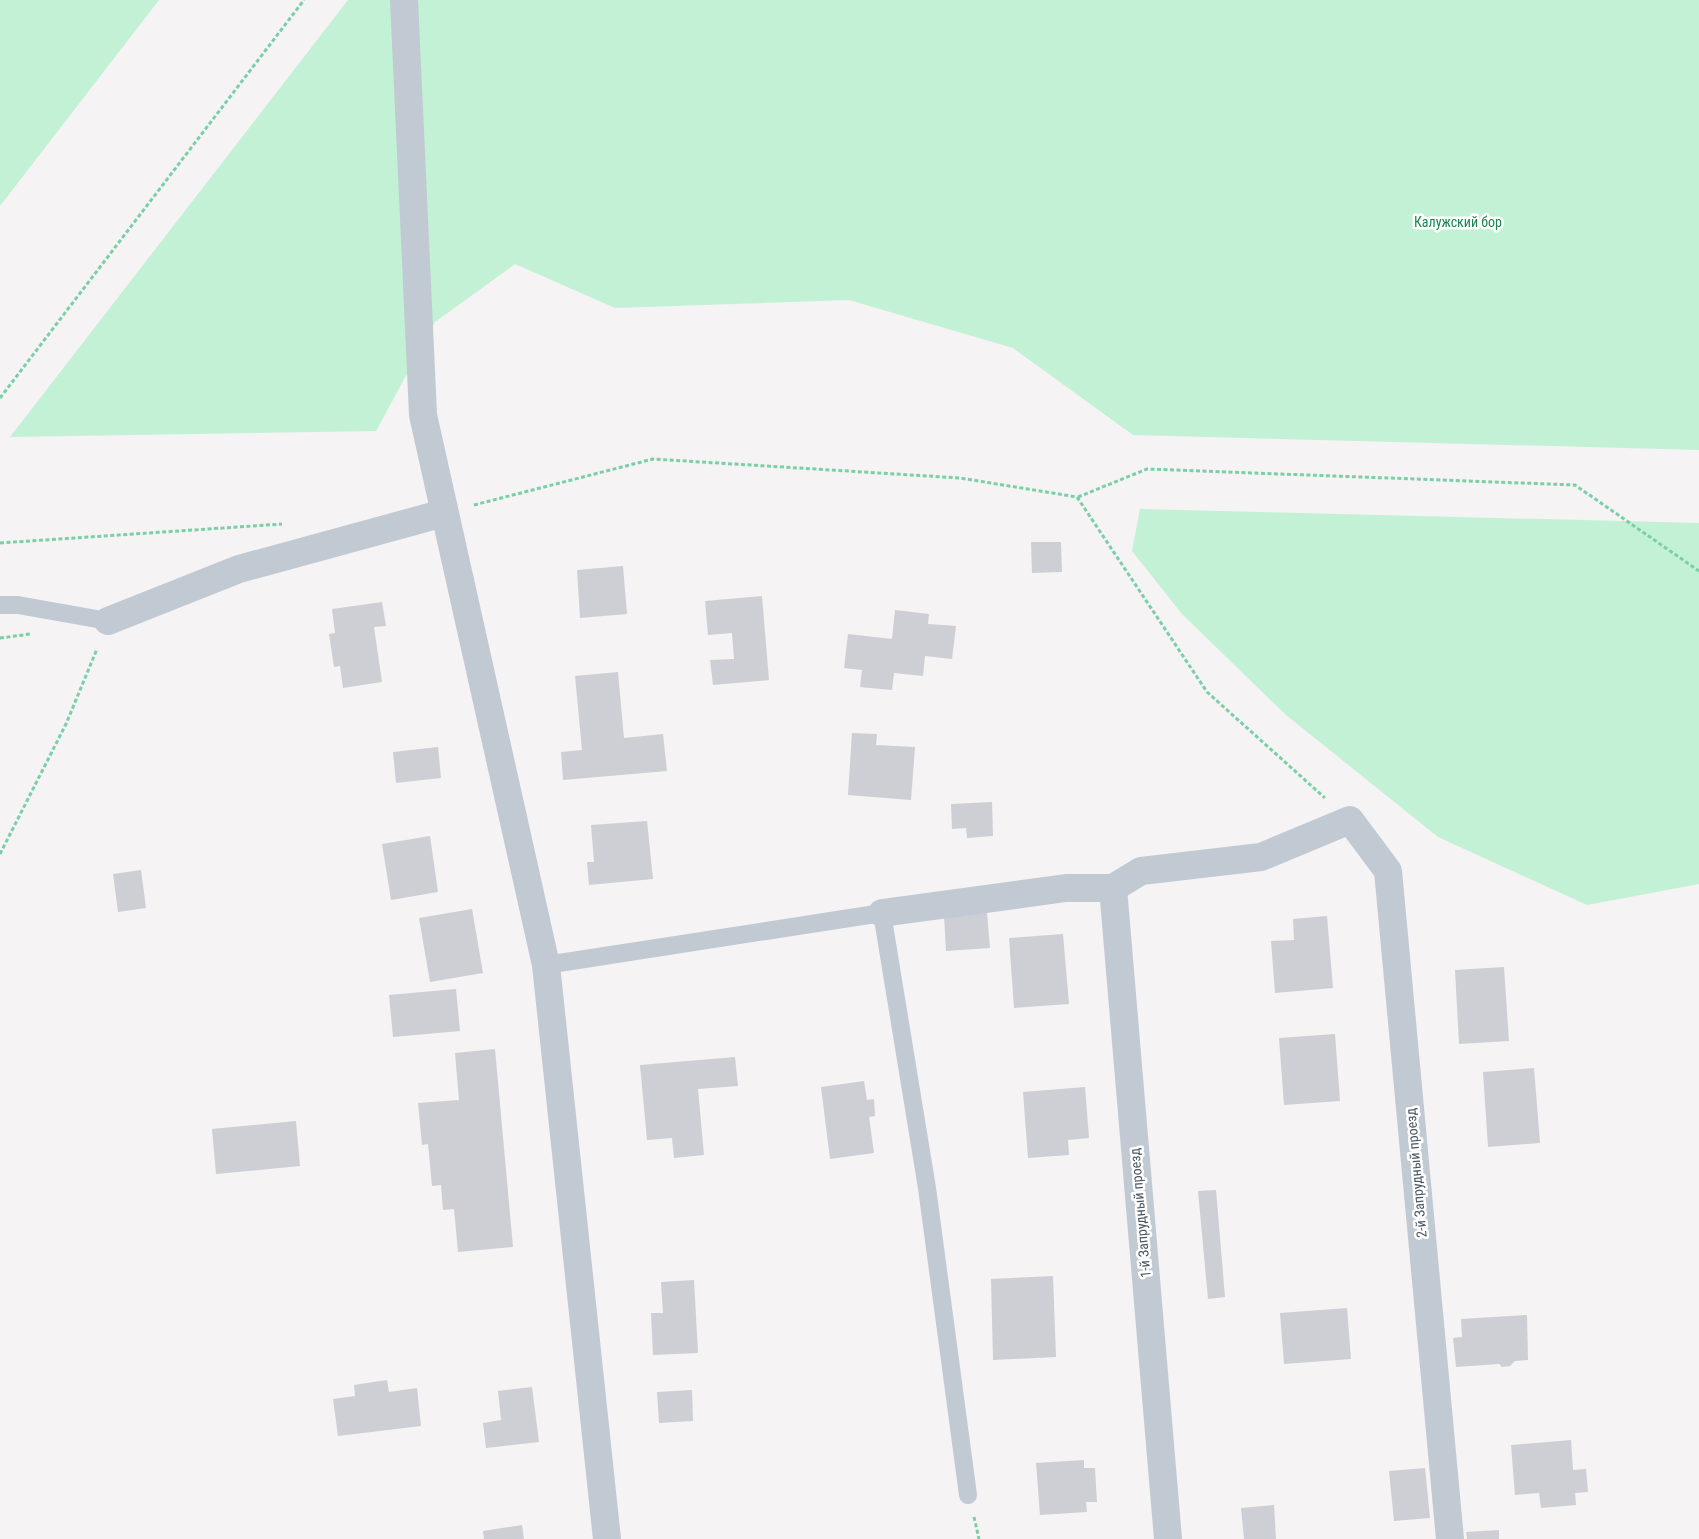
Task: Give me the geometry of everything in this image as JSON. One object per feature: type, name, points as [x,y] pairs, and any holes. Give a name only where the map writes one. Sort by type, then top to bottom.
[{"type":"street","points":[[404,0],[423,414],[546,964],[607,1539]]},
{"type":"street","points":[[108,622],[239,569],[444,513]]},
{"type":"street","points":[[882,914],[1066,888],[1113,888],[1141,871],[1261,856],[1350,820]]},
{"type":"street","name":"2-й Запрудный проезд","points":[[1350,820],[1388,871],[1450,1539]]},
{"type":"street","name":"1-й Запрудный проезд","points":[[1113,888],[1168,1539]]},
{"type":"lane","points":[[0,605],[18,605],[108,622]]},
{"type":"lane","points":[[546,964],[882,914],[927,1188],[968,1495]]},
{"type":"path","points":[[0,398],[304,0]]},
{"type":"path","points":[[444,513],[653,459],[960,478],[1077,497],[1147,469],[1575,485],[1699,572]]},
{"type":"path","points":[[1077,497],[1207,692],[1350,820]]},
{"type":"path","points":[[0,543],[286,524]]},
{"type":"path","points":[[0,854],[66,724],[108,622]]},
{"type":"green space","points":[[0,0],[159,0],[0,206]]},
{"type":"green space","name":"Калужский бор","points":[[348,0],[1699,0],[1699,450],[1133,435],[1013,348],[849,300],[615,308],[515,264],[435,322],[376,431],[10,437]]},
{"type":"green space","points":[[1140,509],[1699,523],[1699,884],[1587,905],[1438,837],[1286,715],[1182,614],[1132,551]]},
{"type":"building","points":[[1031,542],[1061,542],[1062,572],[1032,573]]},
{"type":"building","points":[[623,566],[627,614],[580,618],[577,570]]},
{"type":"building","points":[[762,596],[769,680],[713,685],[710,660],[734,659],[732,633],[708,635],[705,601]]},
{"type":"building","points":[[382,602],[386,626],[374,627],[382,682],[343,688],[340,666],[334,667],[329,634],[335,633],[332,609]]},
{"type":"building","points":[[895,610],[929,614],[928,624],[956,626],[952,659],[925,656],[923,676],[894,673],[892,690],[860,687],[862,670],[844,668],[848,634],[892,639]]},
{"type":"building","points":[[618,672],[624,738],[663,734],[667,771],[563,780],[561,752],[582,750],[575,676]]},
{"type":"building","points":[[852,733],[877,734],[876,745],[915,747],[911,800],[848,795]]},
{"type":"building","points":[[438,747],[441,778],[396,783],[393,752]]},
{"type":"building","points":[[992,802],[993,836],[967,838],[966,828],[952,829],[951,804]]},
{"type":"building","points":[[647,821],[653,879],[589,885],[587,862],[594,862],[591,825]]},
{"type":"building","points":[[430,836],[438,892],[391,900],[382,844]]},
{"type":"building","points":[[141,870],[146,908],[118,912],[113,874]]},
{"type":"building","points":[[472,909],[483,973],[430,982],[419,918]]},
{"type":"building","points":[[987,912],[990,948],[946,951],[944,915]]},
{"type":"building","points":[[1327,916],[1333,988],[1275,993],[1271,941],[1294,940],[1293,919]]},
{"type":"building","points":[[1063,934],[1069,1004],[1014,1008],[1009,938]]},
{"type":"building","points":[[1504,967],[1509,1041],[1459,1044],[1455,970]]},
{"type":"building","points":[[456,989],[460,1031],[393,1037],[389,995]]},
{"type":"building","points":[[1335,1034],[1340,1101],[1284,1105],[1279,1038]]},
{"type":"building","points":[[495,1049],[513,1247],[458,1252],[454,1209],[443,1210],[441,1185],[432,1186],[428,1144],[422,1145],[418,1103],[459,1100],[455,1053]]},
{"type":"building","points":[[735,1057],[738,1086],[698,1089],[704,1155],[674,1158],[672,1138],[647,1140],[640,1065]]},
{"type":"building","points":[[1534,1068],[1540,1143],[1488,1147],[1483,1072]]},
{"type":"building","points":[[864,1081],[867,1100],[874,1099],[875,1116],[869,1117],[874,1153],[830,1159],[821,1087]]},
{"type":"building","points":[[1085,1087],[1089,1138],[1068,1140],[1069,1155],[1028,1158],[1023,1092]]},
{"type":"building","points":[[296,1121],[300,1166],[216,1174],[212,1129]]},
{"type":"building","points":[[1216,1190],[1225,1297],[1208,1299],[1198,1191]]},
{"type":"building","points":[[1053,1276],[1056,1357],[993,1360],[991,1279]]},
{"type":"building","points":[[694,1280],[698,1353],[653,1355],[651,1313],[663,1313],[661,1282]]},
{"type":"building","points":[[1347,1308],[1351,1359],[1284,1364],[1280,1313]]},
{"type":"building","points":[[1527,1315],[1528,1360],[1515,1361],[1510,1366],[1502,1367],[1499,1364],[1456,1367],[1453,1338],[1462,1337],[1461,1319]]},
{"type":"building","points":[[387,1380],[389,1392],[417,1388],[421,1426],[338,1436],[333,1399],[355,1396],[354,1385]]},
{"type":"building","points":[[532,1387],[539,1442],[486,1448],[483,1423],[501,1420],[498,1391]]},
{"type":"building","points":[[692,1390],[693,1421],[659,1423],[657,1392]]},
{"type":"building","points":[[1571,1440],[1573,1470],[1586,1469],[1588,1492],[1575,1493],[1576,1505],[1541,1508],[1539,1493],[1515,1495],[1511,1445]]},
{"type":"building","points":[[1084,1460],[1084,1468],[1095,1468],[1097,1502],[1086,1502],[1087,1512],[1040,1515],[1036,1463]]},
{"type":"building","points":[[1425,1468],[1430,1518],[1394,1521],[1389,1471]]},
{"type":"building","points":[[1274,1505],[1276,1539],[1244,1539],[1241,1508]]},
{"type":"building","points":[[522,1525],[524,1539],[484,1539],[483,1531]]},
{"type":"building","points":[[1499,1530],[1499,1539],[1467,1539],[1466,1532]]}]
